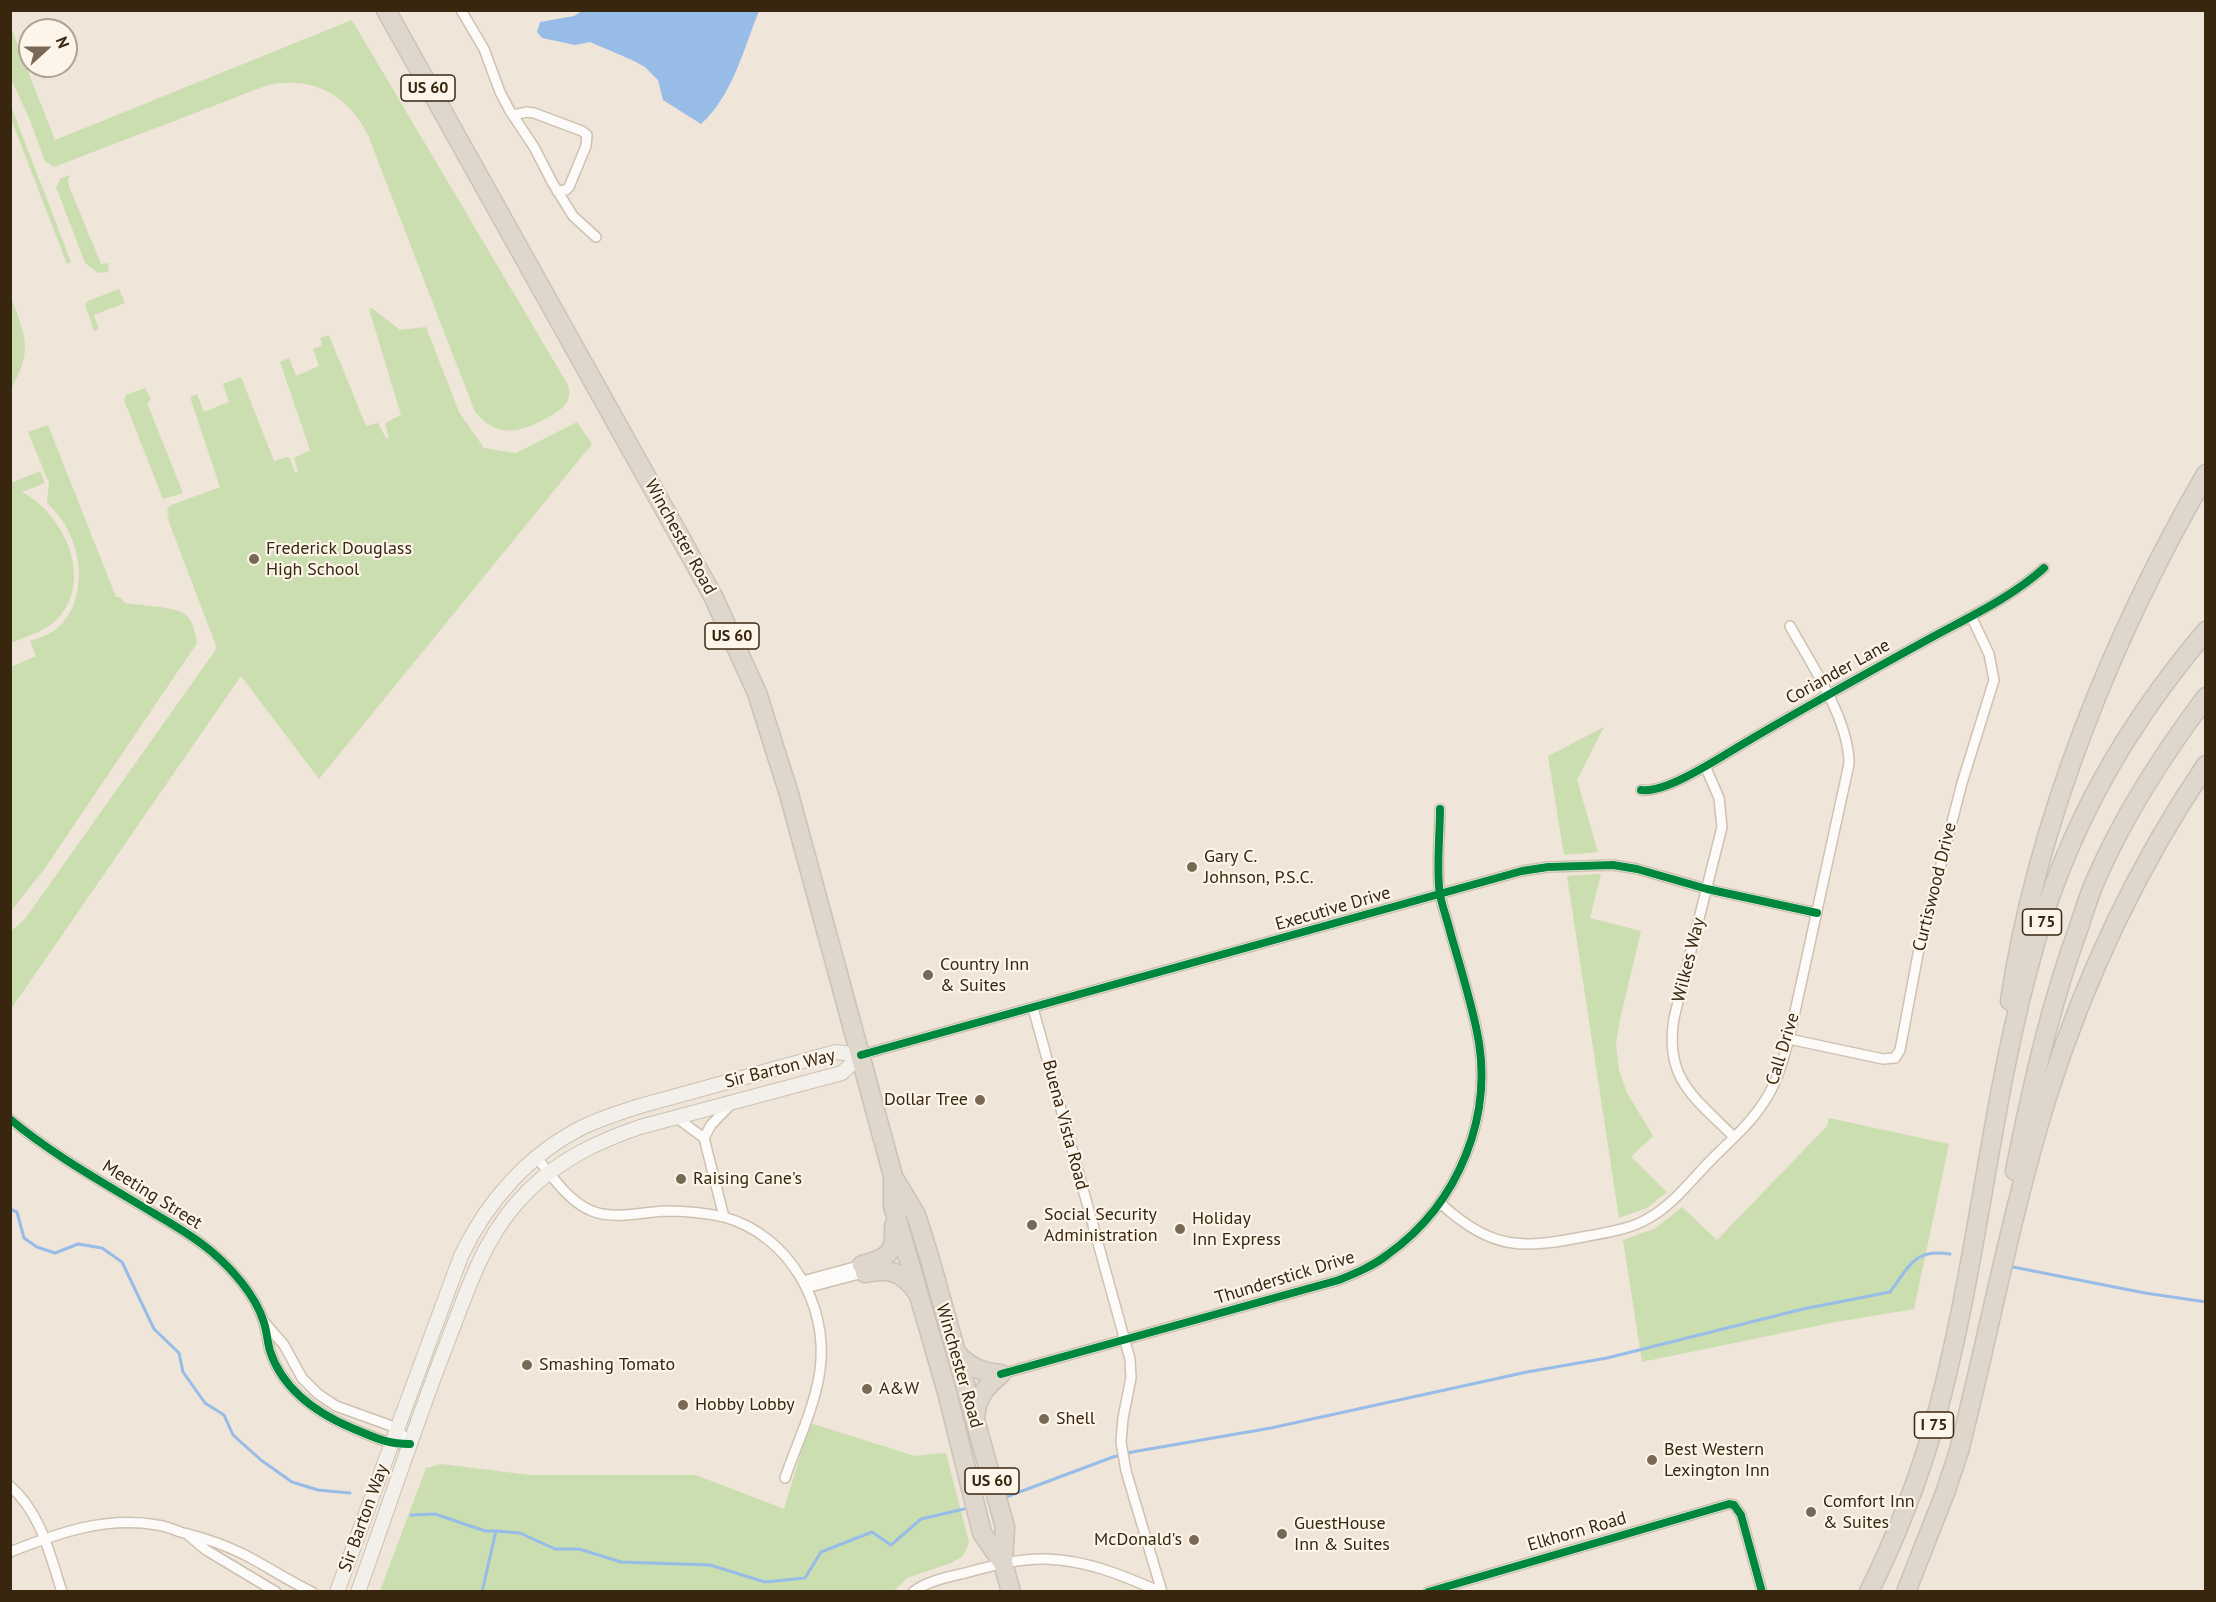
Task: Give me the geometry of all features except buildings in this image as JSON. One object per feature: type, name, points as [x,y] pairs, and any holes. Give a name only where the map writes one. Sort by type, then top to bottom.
[{"type":"highway","name":"Winchester Road","points":[[386,10],[730,630],[753,684],[769,727],[861,1055],[893,1176],[893,1206],[947,1392],[982,1533],[1004,1563]]},
{"type":"highway","points":[[1971,1250],[2014,975],[2044,850],[2084,730],[2119,646],[2176,526],[2205,474]]},
{"type":"highway","name":"I 75","points":[[1869,1592],[1901,1520],[1933,1428],[1948,1369],[2016,1016],[2034,946],[2056,880],[2078,827],[2107,770],[2140,716],[2205,631]]},
{"type":"highway","name":"I 75","points":[[1906,1592],[1959,1451],[1992,1312],[2013,1182],[2034,1077],[2049,1016],[2066,962],[2096,878],[2123,824],[2182,729],[2205,698]]},
{"type":"highway","points":[[1992,1312],[2047,1098],[2078,1009],[2102,950],[2154,849],[2205,765]]},
{"type":"highway","name":"Winchester Road","points":[[893,1176],[916,1215],[975,1421],[1005,1527],[1004,1563],[1011,1592]]},
{"type":"highway","points":[[863,1269],[881,1260],[889,1254],[893,1247],[895,1238],[893,1206]]},
{"type":"highway","points":[[863,1269],[893,1271],[910,1282],[919,1296]]},
{"type":"highway","points":[[955,1351],[969,1366],[982,1373],[1001,1374]]},
{"type":"highway","points":[[975,1421],[976,1405],[982,1392],[1001,1374]]},
{"type":"main road","name":"Sir Barton Way","points":[[337,1592],[451,1279],[471,1234],[495,1198],[537,1158],[581,1128],[640,1106],[836,1052],[861,1055]]},
{"type":"main road","name":"Sir Barton Way","points":[[358,1592],[474,1269],[491,1238],[528,1190],[563,1161],[611,1137],[842,1073],[861,1055]]},
{"type":"street","points":[[461,10],[484,49],[500,92],[557,190],[573,216],[596,237]]},
{"type":"street","points":[[513,115],[534,113],[587,135],[586,146],[569,187],[566,190],[557,190]]},
{"type":"street","name":"Coriander Lane","points":[[1641,790],[1647,791],[1663,787],[1705,766],[1827,695],[1971,616],[2029,581],[2044,568]]},
{"type":"street","name":"Curtiswood Drive","points":[[1789,1039],[1883,1059],[1894,1058],[1900,1050],[1918,954],[1964,775],[1994,680],[1989,654],[1971,616]]},
{"type":"street","name":"Call Drive","points":[[1441,1204],[1478,1231],[1517,1245],[1549,1244],[1613,1231],[1646,1220],[1665,1208],[1734,1137],[1756,1114],[1772,1089],[1789,1039],[1849,764],[1848,743],[1841,724],[1790,626]]},
{"type":"street","name":"Wilkes Way","points":[[1705,766],[1719,798],[1722,827],[1674,1018],[1671,1054],[1683,1083],[1734,1137]]},
{"type":"street","name":"Thunderstick Drive","points":[[1001,1374],[1313,1288],[1364,1270],[1404,1242],[1441,1204],[1469,1147],[1475,1127],[1481,1081],[1481,1059],[1477,1028],[1440,895],[1440,809]]},
{"type":"street","name":"Executive Drive","points":[[861,1055],[1521,871],[1588,865],[1637,869],[1707,889],[1817,913]]},
{"type":"street","name":"Buena Vista Road","points":[[1033,1008],[1130,1359],[1131,1378],[1121,1442],[1124,1462],[1161,1592]]},
{"type":"street","points":[[704,1138],[711,1125],[732,1102]]},
{"type":"street","points":[[677,1118],[704,1138],[724,1217]]},
{"type":"street","name":"Meeting Street","points":[[10,1119],[52,1150],[173,1224],[211,1251],[248,1292],[264,1321],[284,1346],[302,1378],[318,1395],[336,1406],[397,1428]]},
{"type":"street","points":[[537,1158],[576,1201],[597,1213],[605,1215],[665,1211],[724,1217],[749,1228],[773,1243],[793,1264],[805,1285],[820,1334],[822,1354],[813,1400],[784,1478]]},
{"type":"street","points":[[805,1285],[863,1269]]},
{"type":"street","name":"Meeting Street","points":[[264,1321],[270,1353],[297,1394],[314,1410],[391,1444],[410,1444]]},
{"type":"street","points":[[397,1428],[410,1444]]},
{"type":"street","points":[[10,1486],[18,1493],[35,1517],[45,1538],[62,1592]]},
{"type":"street","name":"Elkhorn Road","points":[[1428,1592],[1726,1504],[1734,1505],[1741,1515],[1762,1592]]},
{"type":"street","points":[[10,1552],[87,1525],[122,1522],[158,1525],[201,1536],[256,1561],[312,1592]]},
{"type":"street","points":[[187,1534],[206,1550],[276,1592]]},
{"type":"street","points":[[913,1592],[944,1578],[1004,1563],[1044,1559],[1078,1563],[1111,1571],[1161,1592]]},
{"type":"street","points":[[248,1576],[256,1561]]},
{"type":"green space","points":[[352,20],[568,385],[567,402],[556,413],[517,430],[491,426],[475,412],[368,135],[350,109],[327,91],[300,83],[268,85],[54,167],[45,161],[30,120],[11,79],[11,28],[18,46],[18,78],[31,78],[55,140]]},
{"type":"green space","points":[[11,106],[71,262],[67,264],[11,119]]},
{"type":"green space","points":[[71,175],[68,179],[69,186],[101,264],[109,263],[108,272],[98,273],[85,263],[56,187],[61,178]]},
{"type":"green space","points":[[119,289],[125,303],[94,315],[99,329],[94,331],[85,305],[88,301]]},
{"type":"green space","points":[[11,298],[23,334],[25,353],[11,389]]},
{"type":"green space","points":[[372,308],[400,330],[426,327],[459,412],[484,448],[516,453],[577,422],[592,444],[319,779],[241,676],[11,1009],[11,931],[25,919],[217,648],[167,517],[169,516],[167,509],[171,505],[220,487],[190,397],[197,394],[204,412],[229,402],[223,384],[241,377],[274,461],[287,457],[295,473],[298,472],[294,458],[310,450],[280,362],[289,358],[296,376],[319,366],[313,349],[322,346],[320,338],[329,335],[366,426],[378,423],[386,438],[389,438],[385,423],[401,415],[369,309]]},
{"type":"green space","points":[[145,388],[151,400],[147,403],[183,493],[163,499],[124,400],[126,395]]},
{"type":"green space","points":[[48,425],[116,597],[120,597],[125,603],[183,613],[191,622],[197,643],[45,868],[11,911],[11,667],[36,656],[30,641],[50,633],[62,624],[74,603],[79,578],[73,542],[63,521],[47,503],[49,483],[28,432]]},
{"type":"green space","points":[[40,471],[45,483],[22,492],[37,502],[61,530],[69,548],[74,584],[69,601],[54,622],[36,633],[11,643],[11,483]]},
{"type":"green space","points":[[1604,727],[1577,780],[1598,852],[1564,855],[1548,756]]},
{"type":"green space","points":[[1601,874],[1590,918],[1641,931],[1616,1044],[1619,1070],[1627,1093],[1653,1136],[1631,1157],[1667,1192],[1647,1208],[1619,1218],[1567,876]]},
{"type":"green space","points":[[1829,1118],[1949,1144],[1914,1309],[1836,1322],[1642,1362],[1623,1240],[1656,1228],[1682,1207],[1717,1240],[1827,1126]]},
{"type":"green space","points":[[810,1423],[915,1456],[946,1453],[969,1542],[963,1556],[951,1563],[907,1578],[894,1591],[380,1591],[426,1468],[441,1464],[530,1475],[696,1475],[784,1509]]},
{"type":"water","points":[[582,11],[759,11],[729,86],[721,100],[701,124],[663,100],[658,80],[645,67],[590,42],[575,45],[542,38],[537,32],[540,22],[574,16]]},
{"type":"waterway","points":[[10,1209],[17,1212],[24,1238],[37,1247],[55,1253],[78,1244],[102,1248],[122,1262],[154,1329],[179,1353],[183,1372],[205,1403],[224,1415],[233,1435],[261,1460],[292,1482],[318,1490],[350,1493]]},
{"type":"waterway","points":[[1006,1497],[1132,1452],[1271,1428],[1527,1372],[1607,1358],[1803,1309],[1890,1292],[1908,1267],[1920,1257],[1928,1254],[1950,1254]]},
{"type":"waterway","points":[[2013,1267],[2145,1293],[2206,1302]]},
{"type":"waterway","points":[[482,1592],[496,1531],[520,1533],[555,1549],[579,1549],[621,1562],[710,1565],[765,1582],[805,1578],[821,1552],[872,1532],[891,1545],[921,1519],[964,1509]]},
{"type":"waterway","points":[[411,1515],[435,1514],[485,1531],[496,1531]]},
{"type":"cycle path","points":[[1641,790],[1652,790],[1665,786],[1696,772],[1815,702],[1988,607],[2017,589],[2044,568]]},
{"type":"cycle path","points":[[1001,1374],[1339,1280],[1370,1266],[1387,1255],[1412,1234],[1434,1210],[1452,1183],[1466,1154],[1476,1124],[1481,1092],[1481,1060],[1476,1027],[1440,895],[1438,864],[1440,809]]},
{"type":"cycle path","points":[[861,1055],[1522,871],[1548,867],[1613,865],[1637,869],[1707,889],[1817,913]]},
{"type":"cycle path","points":[[10,1119],[62,1157],[192,1236],[220,1259],[235,1274],[254,1301],[264,1324],[270,1351],[276,1365],[284,1378],[303,1399],[328,1416],[369,1435],[388,1442],[410,1444]]},
{"type":"cycle path","points":[[1428,1592],[1729,1504],[1734,1505],[1741,1515],[1762,1592]]},
{"type":"place","name":"Frederick Douglass High School","points":[[254,559]]},
{"type":"place","name":"Gary C. Johnson, P.S.C.","points":[[1192,867]]},
{"type":"place","name":"Country Inn & Suites","points":[[928,975]]},
{"type":"place","name":"Dollar Tree","points":[[980,1100]]},
{"type":"place","name":"Raising Cane's","points":[[681,1179]]},
{"type":"place","name":"Social Security Administration","points":[[1032,1225]]},
{"type":"place","name":"Holiday Inn Express","points":[[1180,1229]]},
{"type":"place","name":"Smashing Tomato","points":[[527,1365]]},
{"type":"place","name":"A&W","points":[[867,1389]]},
{"type":"place","name":"Hobby Lobby","points":[[683,1405]]},
{"type":"place","name":"Shell","points":[[1044,1419]]},
{"type":"place","name":"Best Western Lexington Inn","points":[[1652,1460]]},
{"type":"place","name":"Comfort Inn & Suites","points":[[1811,1512]]},
{"type":"place","name":"GuestHouse Inn & Suites","points":[[1282,1534]]},
{"type":"place","name":"McDonald's","points":[[1194,1540]]}]
